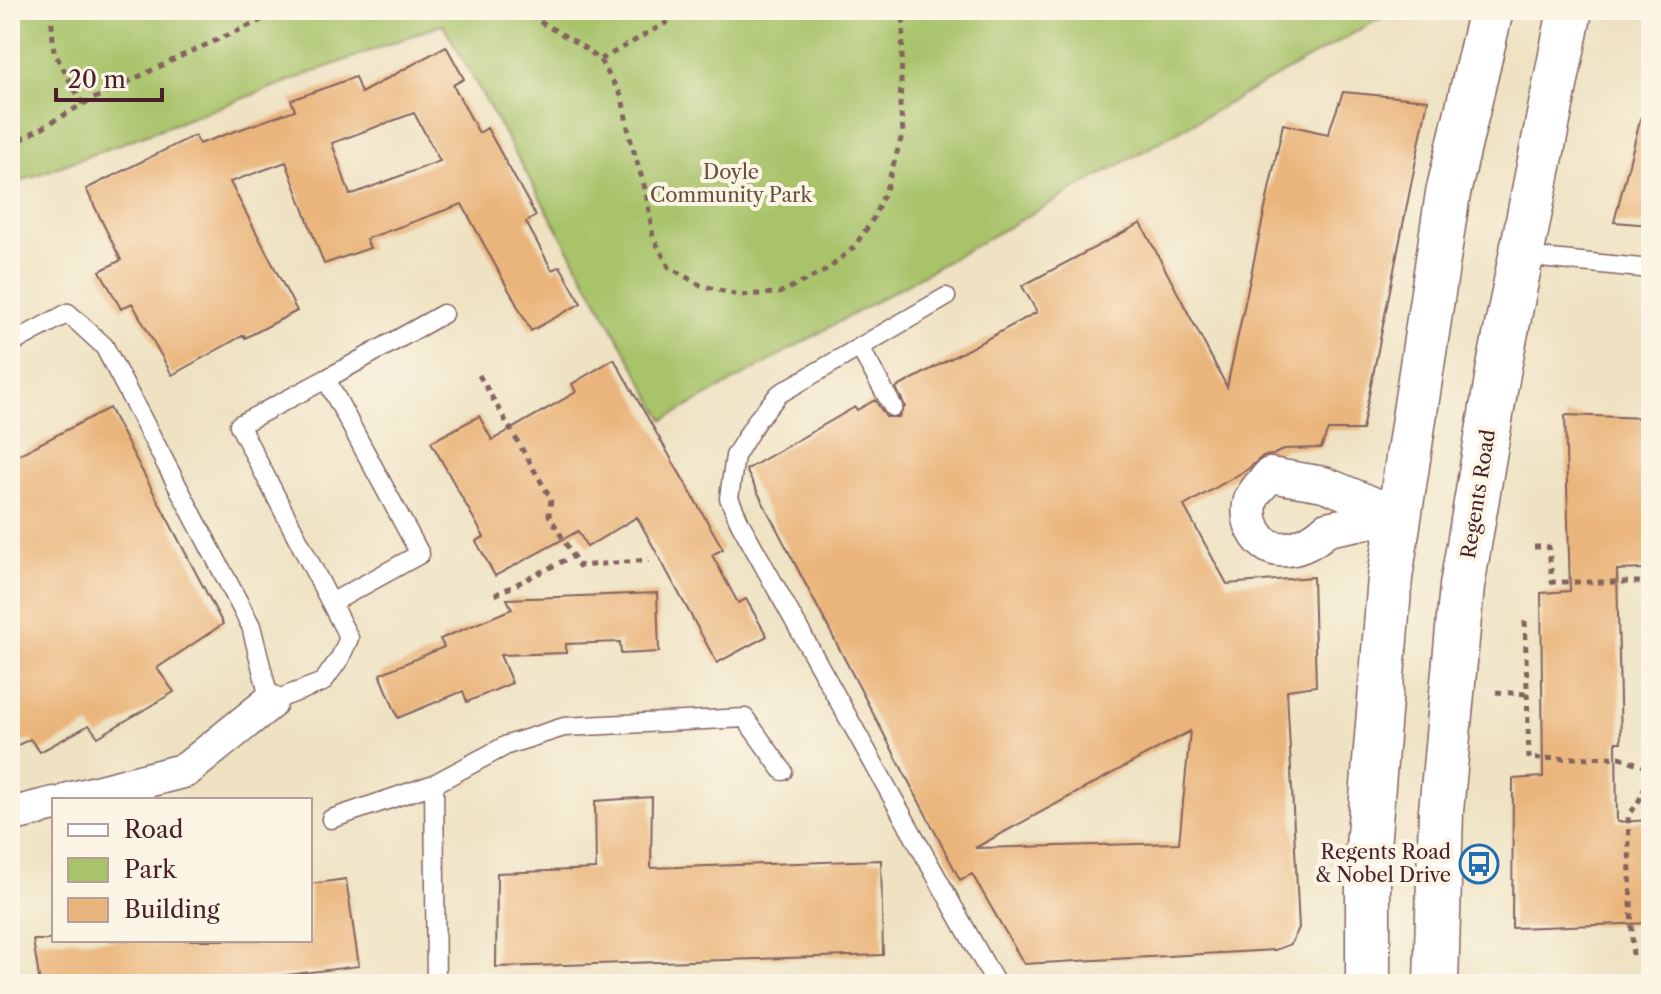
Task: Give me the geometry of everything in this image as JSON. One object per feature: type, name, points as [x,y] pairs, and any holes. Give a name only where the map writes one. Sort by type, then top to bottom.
[{"type":"street","points":[[1368,984],[1368,847],[1390,578],[1448,193],[1491,10]]},
{"type":"street","name":"Regents Road","points":[[1436,984],[1441,811],[1462,586],[1499,367],[1570,10]]},
{"type":"street","points":[[77,798],[186,770],[270,702]]},
{"type":"street","points":[[10,815],[52,804]]},
{"type":"lane","points":[[1521,256],[1651,269]]},
{"type":"lane","points":[[946,297],[779,394],[757,420],[735,456],[729,498],[996,984]]},
{"type":"lane","points":[[10,344],[68,313],[104,346],[251,626],[270,702],[323,682],[340,658],[349,638],[239,425],[443,314]]},
{"type":"lane","points":[[860,348],[893,407]]},
{"type":"lane","points":[[326,379],[420,554],[331,603]]},
{"type":"lane","points":[[331,819],[434,784],[507,745],[564,727],[745,718],[783,771]]},
{"type":"lane","points":[[434,784],[436,984]]},
{"type":"path","points":[[51,10],[54,52],[83,104]]},
{"type":"path","points":[[10,146],[83,104],[284,10]]},
{"type":"path","points":[[519,10],[579,44],[600,60],[622,97],[646,192],[653,237],[669,267],[700,285],[738,295],[779,293],[827,270],[854,247],[873,219],[886,190],[903,132],[900,105],[904,10]]},
{"type":"path","points":[[600,60],[689,10]]},
{"type":"path","points":[[479,375],[551,499],[549,515],[579,566],[649,560]]},
{"type":"path","points":[[1534,547],[1549,547],[1552,582],[1648,582],[1651,740],[1642,798],[1628,816],[1633,961]]},
{"type":"path","points":[[495,595],[573,556]]},
{"type":"path","points":[[1525,621],[1529,759],[1620,757],[1646,767]]},
{"type":"path","points":[[1496,692],[1527,694]]},
{"type":"path","points":[[1642,798],[1651,802]]},
{"type":"green space","name":"Doyle Community Park","points":[[10,10],[1395,10],[664,420],[443,24],[10,185]]},
{"type":"building","points":[[446,46],[464,79],[453,85],[479,133],[487,128],[536,216],[526,222],[552,270],[560,266],[581,303],[531,331],[462,204],[366,239],[370,248],[324,264],[286,162],[230,182],[297,311],[245,338],[244,335],[172,375],[132,303],[121,309],[100,271],[121,260],[86,189],[195,135],[199,144],[295,110],[291,100],[355,77],[361,93]],"holes":[[[414,113],[440,161],[350,195],[332,143]]]},
{"type":"building","points":[[1343,92],[1428,100],[1362,430],[1328,430],[1321,448],[1284,449],[1263,456],[1248,469],[1184,506],[1227,584],[1313,577],[1316,686],[1287,690],[1299,928],[1291,944],[1275,950],[1024,964],[972,874],[960,880],[746,470],[855,407],[857,410],[875,400],[886,417],[899,417],[905,406],[896,388],[1037,312],[1022,286],[1141,223],[1227,387],[1283,124],[1328,134]],"holes":[[[1190,731],[1179,843],[975,848]]]},
{"type":"building","points":[[1641,117],[1651,119],[1651,225],[1614,222]]},
{"type":"building","points":[[614,359],[723,549],[712,555],[738,603],[746,599],[767,636],[717,663],[637,517],[587,547],[578,531],[495,576],[476,541],[484,537],[431,442],[479,416],[492,440],[576,392],[572,384]]},
{"type":"building","points":[[109,408],[223,624],[157,668],[174,692],[98,737],[89,725],[40,752],[30,739],[10,749],[10,459]]},
{"type":"building","points":[[1565,415],[1645,418],[1647,569],[1617,570],[1621,742],[1616,742],[1617,822],[1651,820],[1651,923],[1512,928],[1513,779],[1543,777],[1541,593],[1570,591]]},
{"type":"building","points":[[657,593],[659,652],[621,654],[620,642],[566,644],[566,653],[500,655],[512,683],[467,702],[463,691],[398,718],[380,674],[444,647],[440,639],[512,609],[507,599]]},
{"type":"building","points":[[652,797],[651,868],[881,860],[883,955],[496,967],[497,873],[596,869],[595,801]]},
{"type":"building","points":[[346,879],[359,966],[214,984],[40,984],[33,940],[312,942],[312,884]]},
{"type":"place","name":"Regents Road & Nobel Drive","points":[[1479,864]]}]
